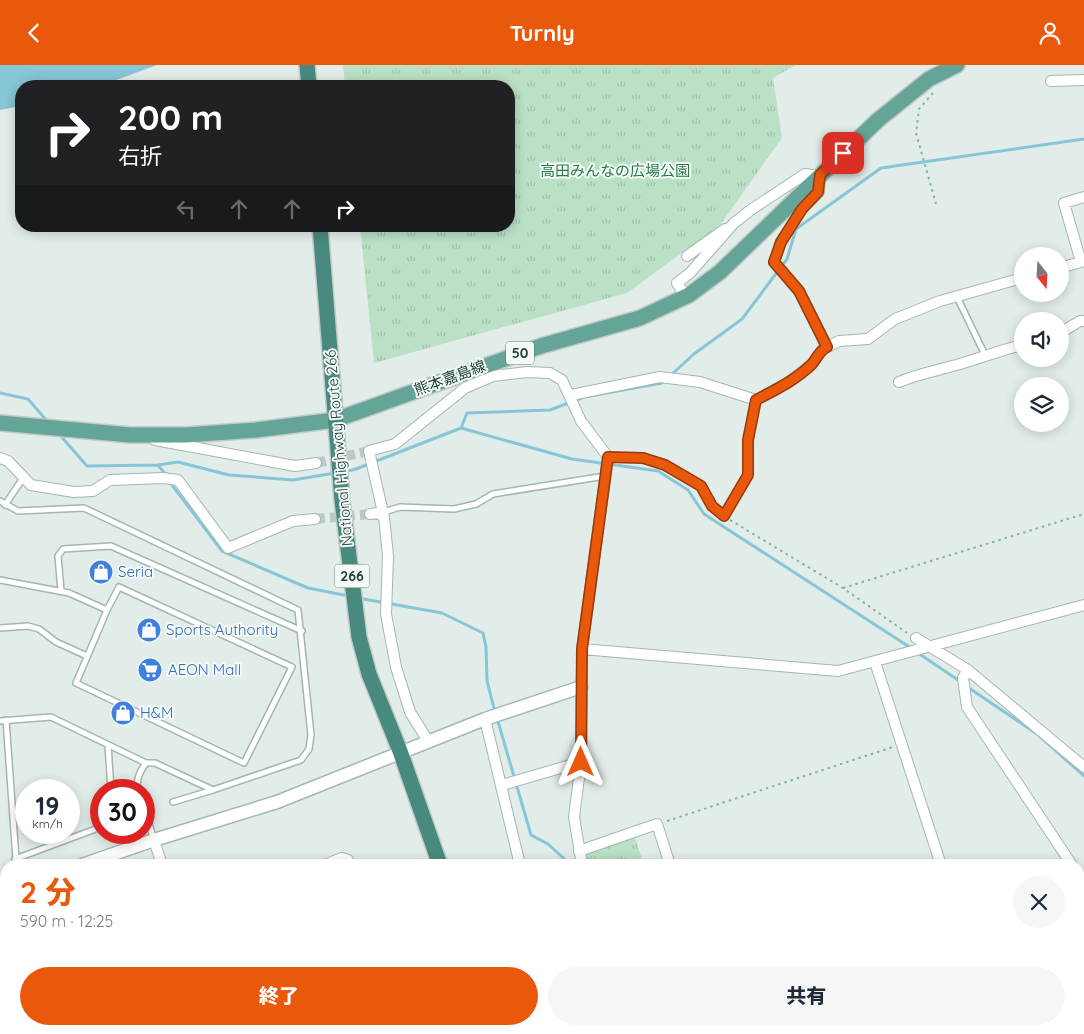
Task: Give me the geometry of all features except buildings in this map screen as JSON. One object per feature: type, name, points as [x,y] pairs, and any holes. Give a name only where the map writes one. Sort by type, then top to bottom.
[{"type":"highway","points":[[307,65],[308,80]]},
{"type":"highway","name":"National Highway Route 266","points":[[320,232],[335,420],[360,637],[369,674],[400,751],[438,859]]},
{"type":"main road","name":"熊本嘉島線","points":[[0,423],[130,435],[186,435],[256,430],[335,420],[541,346],[640,318],[686,297],[720,272],[820,175],[901,101],[929,79],[957,65]]},
{"type":"street","points":[[1051,81],[1084,80]]},
{"type":"street","points":[[687,256],[805,175],[820,175],[818,192],[802,209],[781,242],[774,262],[799,291],[827,347]]},
{"type":"street","points":[[1069,265],[1082,261],[1064,203],[1084,197]]},
{"type":"street","points":[[686,297],[677,283],[696,266],[734,223]]},
{"type":"street","points":[[571,395],[660,377],[700,382],[756,400],[786,384],[812,364],[822,350],[839,341],[868,339],[895,319],[957,297],[1014,280]]},
{"type":"street","points":[[1069,328],[1080,321],[1084,321]]},
{"type":"street","points":[[899,382],[920,373],[962,363],[1014,347]]},
{"type":"street","points":[[428,741],[410,712],[395,659],[386,614],[388,556],[384,515],[369,451],[395,444],[465,388],[493,376],[527,372],[550,373],[562,380],[571,395],[581,421],[608,457],[582,649],[581,762],[574,817],[581,859]]},
{"type":"street","points":[[130,435],[295,466],[316,463]]},
{"type":"street","points":[[0,458],[8,461],[31,485],[74,492],[93,491],[110,480],[163,478],[178,481],[228,548],[293,521],[315,519]]},
{"type":"street","points":[[370,514],[378,513],[384,515]]},
{"type":"street","points":[[582,649],[838,671],[1084,605]]},
{"type":"street","points":[[916,639],[968,670],[1084,767]]},
{"type":"street","points":[[875,662],[939,859]]},
{"type":"street","points":[[968,670],[963,678],[968,707],[1068,859]]},
{"type":"street","points":[[155,840],[277,801],[485,719],[581,687]]},
{"type":"street","points":[[485,719],[519,859]]},
{"type":"street","points":[[502,785],[581,762]]},
{"type":"street","points":[[579,851],[657,824],[668,859]]},
{"type":"street","points":[[155,843],[160,859]]},
{"type":"street","points":[[99,859],[142,844]]},
{"type":"lane","points":[[957,297],[984,355]]},
{"type":"lane","points":[[608,457],[643,458],[665,465],[701,486],[712,506],[724,516],[748,475],[748,440],[756,400]]},
{"type":"lane","points":[[384,515],[400,507],[454,509],[476,503],[493,494],[605,476]]},
{"type":"lane","points":[[23,477],[3,503],[18,511],[84,508],[298,610],[302,631],[311,735],[308,749],[301,760],[294,764],[173,802]]},
{"type":"lane","points":[[61,591],[58,556],[63,549],[112,546],[302,631]]},
{"type":"lane","points":[[0,581],[69,593],[107,610]]},
{"type":"lane","points":[[119,587],[292,667],[244,763],[76,683],[107,610],[119,587]]},
{"type":"lane","points":[[0,628],[34,627],[56,642],[87,656]]},
{"type":"lane","points":[[90,831],[15,859],[3,720],[51,717],[146,763],[155,763],[214,790]]},
{"type":"lane","points":[[108,745],[110,779]]},
{"type":"lane","points":[[138,779],[140,770],[146,763]]},
{"type":"path","points":[[936,90],[919,109],[915,121],[916,133],[936,205]]},
{"type":"path","points":[[843,588],[1084,514]]},
{"type":"path","points":[[724,516],[843,588],[916,639]]},
{"type":"path","points":[[657,824],[738,796],[902,745]]},
{"type":"green space","name":"高田みんなの広場公園","points":[[343,65],[796,65],[773,78],[782,138],[720,225],[627,293],[374,363],[361,232],[515,232],[515,80],[344,80]]},
{"type":"green space","points":[[634,835],[642,859],[583,859],[581,850]]},
{"type":"water","points":[[0,65],[157,65],[116,80],[15,80],[15,107],[0,110]]},
{"type":"waterway","points":[[670,376],[694,354],[742,319],[787,259],[796,229],[881,168],[1084,139]]},
{"type":"waterway","points":[[461,428],[467,413],[550,410],[584,397],[662,383],[665,380]]},
{"type":"waterway","points":[[0,393],[28,399],[48,422]]},
{"type":"waterway","points":[[344,472],[461,428],[572,459],[658,471],[688,490],[704,514],[911,648]]},
{"type":"waterway","points":[[59,434],[87,466],[158,465],[166,475]]},
{"type":"waterway","points":[[158,465],[178,462],[229,475],[293,480],[335,473]]},
{"type":"waterway","points":[[169,481],[222,551],[308,588],[349,596]]},
{"type":"waterway","points":[[358,598],[442,613],[483,633],[486,647],[487,681],[495,712]]},
{"type":"waterway","points":[[918,653],[961,682]]},
{"type":"waterway","points":[[966,686],[1037,734],[1084,776]]},
{"type":"waterway","points":[[497,718],[531,835],[548,844],[564,859]]},
{"type":"tunnel","points":[[316,463],[369,451]]},
{"type":"tunnel","points":[[315,519],[370,514]]},
{"type":"place","name":"Seria","points":[[101,572]]},
{"type":"place","name":"Sports Authority","points":[[149,630]]},
{"type":"place","name":"AEON Mall","points":[[150,670]]},
{"type":"place","name":"H&M","points":[[123,713]]},
{"type":"route","points":[[581,762],[582,649],[608,457],[643,458],[665,465],[701,486],[712,506],[724,516],[748,475],[748,440],[756,400],[786,384],[812,364],[822,350],[827,347],[799,291],[774,262],[781,242],[802,209],[818,192],[820,175],[843,153]]}]
